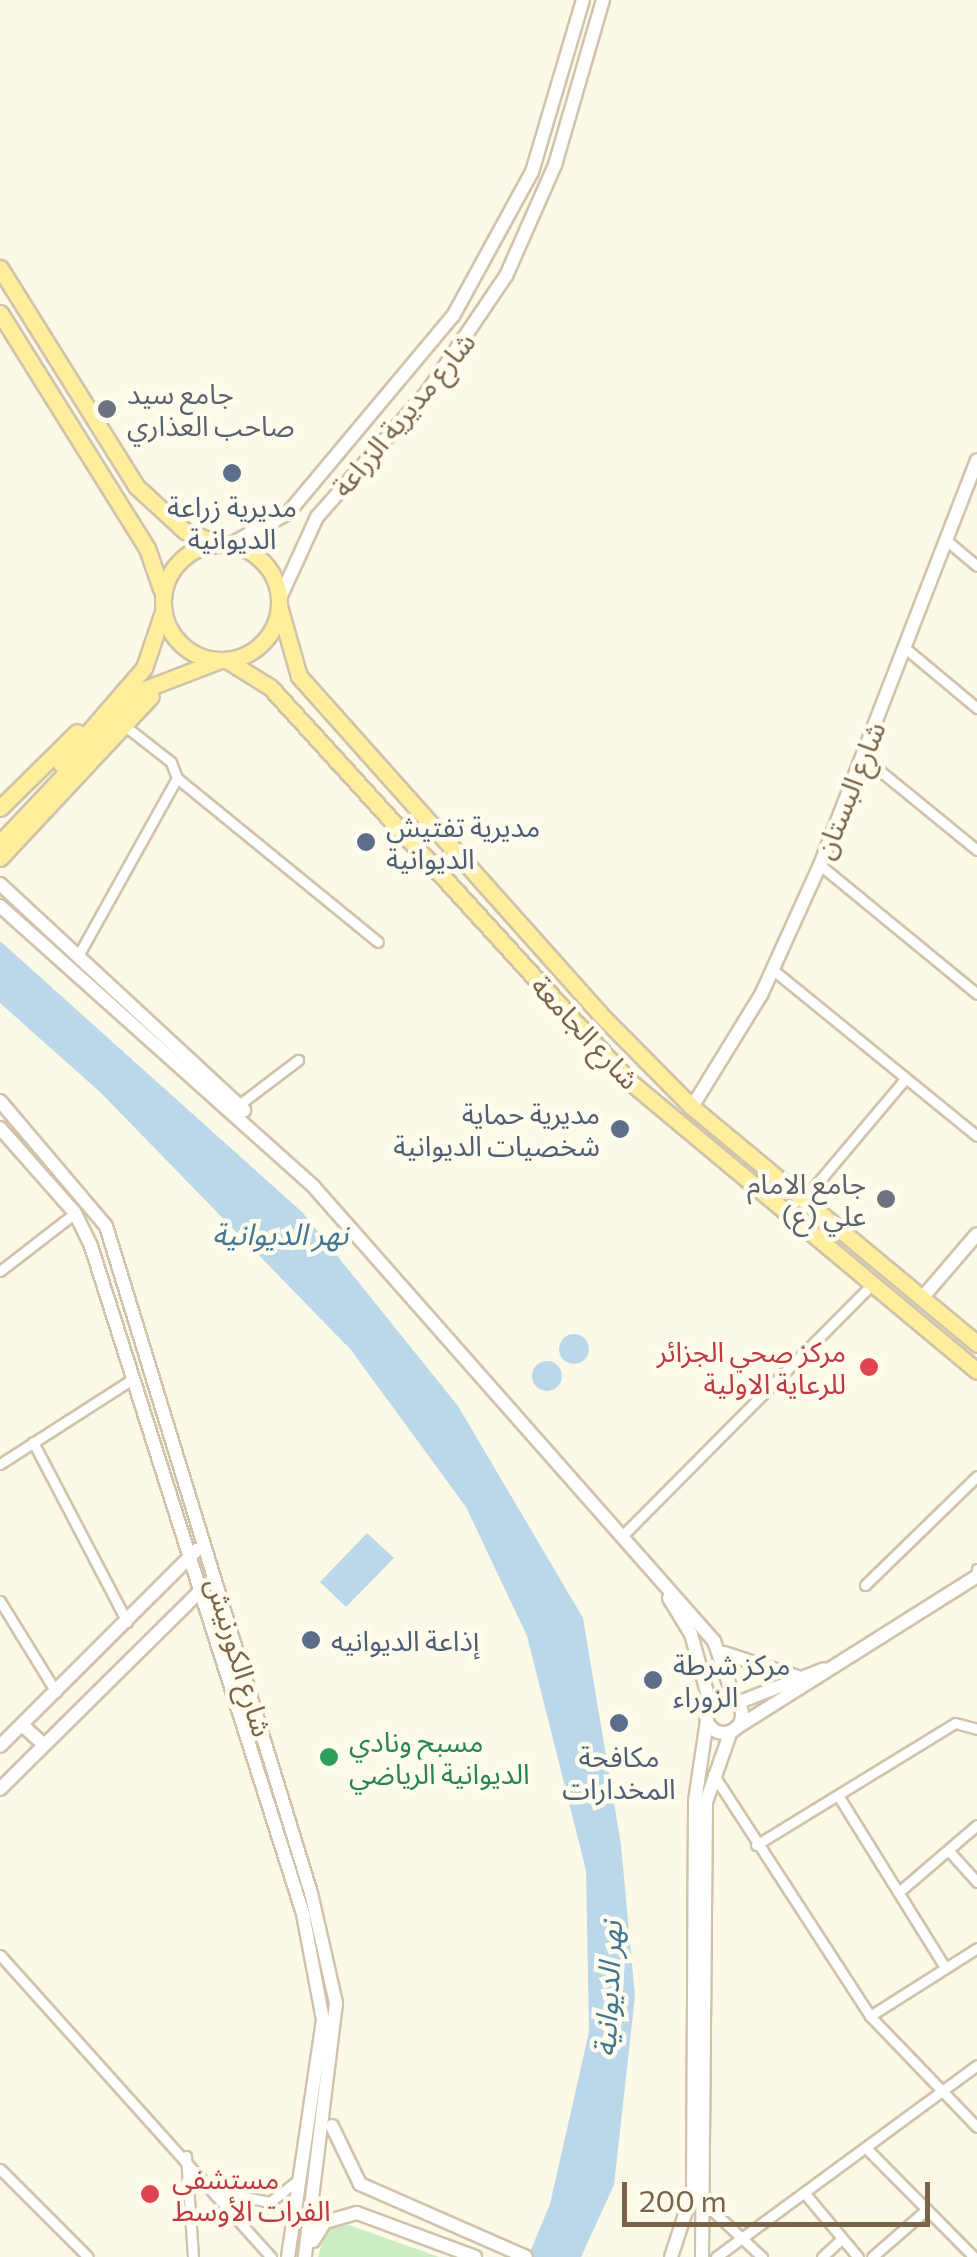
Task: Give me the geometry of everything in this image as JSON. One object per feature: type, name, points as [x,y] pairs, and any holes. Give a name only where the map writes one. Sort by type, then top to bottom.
[{"type":"main road","name":"شارع مديرية الزراعة","points":[[224,544],[288,512],[453,316],[532,172],[583,0]]},
{"type":"main road","name":"شارع مديرية الزراعة","points":[[279,603],[317,518],[428,391],[506,276],[555,164],[603,0]]},
{"type":"main road","points":[[0,268],[136,488],[185,531],[258,560],[279,603],[265,643],[224,661],[180,670],[145,689],[0,843]]},
{"type":"main road","points":[[0,313],[148,548],[162,590],[164,612],[152,646],[114,721],[0,858]]},
{"type":"main road","name":"شارع البستان","points":[[692,1107],[772,969],[820,865],[977,460]]},
{"type":"main road","points":[[162,590],[178,561],[224,544]]},
{"type":"main road","name":"شارع الجامعة","points":[[279,603],[299,676],[647,1063],[692,1107],[977,1344]]},
{"type":"main road","points":[[164,612],[182,643],[224,661]]},
{"type":"main road","points":[[0,808],[152,646]]},
{"type":"main road","name":"شارع الجامعة","points":[[224,661],[270,687],[628,1080],[712,1154],[977,1370]]},
{"type":"main road","points":[[0,830],[114,721]]},
{"type":"main road","points":[[0,884],[240,1104],[721,1651],[766,1674],[811,1677]]},
{"type":"main road","points":[[0,906],[261,1132]]},
{"type":"main road","points":[[628,1080],[647,1063]]},
{"type":"main road","name":"شارع الكورنيش","points":[[0,1101],[61,1163],[106,1226],[205,1541],[331,1974],[330,2107],[306,2257]]},
{"type":"main road","name":"شارع الكورنيش","points":[[0,1128],[44,1173],[85,1232],[131,1380],[204,1586],[320,1986],[321,2050],[288,2257]]},
{"type":"main road","points":[[712,1154],[730,1137]]},
{"type":"main road","points":[[44,1173],[61,1163]]},
{"type":"main road","points":[[85,1232],[106,1226]]},
{"type":"main road","points":[[922,1298],[977,1234]]},
{"type":"main road","points":[[145,1421],[166,1412]]},
{"type":"main road","points":[[0,1746],[205,1541]]},
{"type":"main road","points":[[652,1570],[692,1634],[710,1703],[694,1802],[686,2223],[668,2257]]},
{"type":"main road","points":[[710,1703],[736,1702],[811,1677],[977,1571]]},
{"type":"main road","points":[[734,1730],[977,1571]]},
{"type":"main road","points":[[0,1789],[215,1575]]},
{"type":"main road","points":[[702,2257],[712,1773],[734,1730],[736,1702],[721,1651]]},
{"type":"main road","points":[[707,1720],[734,1730]]},
{"type":"main road","points":[[22,1725],[44,1746]]},
{"type":"main road","points":[[330,2107],[339,2156],[360,2184],[526,2257]]},
{"type":"main road","points":[[306,2257],[325,2222],[345,2212],[475,2257]]},
{"type":"street","points":[[946,540],[977,566]]},
{"type":"street","points":[[905,648],[977,708]]},
{"type":"street","points":[[114,721],[170,762],[177,778],[378,942]]},
{"type":"street","points":[[863,758],[977,850]]},
{"type":"street","points":[[79,954],[177,778]]},
{"type":"street","points":[[820,865],[977,994]]},
{"type":"street","points":[[772,969],[977,1136]]},
{"type":"street","points":[[240,1104],[298,1060]]},
{"type":"street","points":[[804,1199],[905,1079]]},
{"type":"street","points":[[0,1272],[75,1213]]},
{"type":"street","points":[[622,1536],[871,1284]]},
{"type":"street","points":[[0,1464],[131,1380]]},
{"type":"street","points":[[33,1442],[127,1622]]},
{"type":"street","points":[[865,1585],[977,1476]]},
{"type":"street","points":[[0,1601],[56,1692]]},
{"type":"street","points":[[756,1845],[955,1723],[977,1729]]},
{"type":"street","points":[[712,1773],[870,2016],[977,2127]]},
{"type":"street","points":[[839,1797],[945,1967]]},
{"type":"street","points":[[900,1891],[977,1825]]},
{"type":"street","points":[[949,1851],[977,1882]]},
{"type":"street","points":[[870,2016],[977,1948]]},
{"type":"street","points":[[0,1956],[4,1968],[220,2192],[271,2257]]},
{"type":"street","points":[[716,2257],[869,2151],[977,2065]]},
{"type":"street","points":[[869,2151],[974,2257]]},
{"type":"street","points":[[186,2156],[193,2257]]},
{"type":"street","points":[[220,2192],[278,2200],[304,2168]]},
{"type":"street","points":[[0,2169],[88,2257]]},
{"type":"street","points":[[806,2195],[858,2257]]},
{"type":"street","points":[[703,2202],[762,2257]]},
{"type":"street","points":[[872,2257],[926,2210]]},
{"type":"street","points":[[822,2257],[840,2240]]},
{"type":"green space","points":[[340,2224],[439,2257],[318,2257],[326,2229]]},
{"type":"water","name":"نهر الديوانية","points":[[0,941],[302,1212],[458,1406],[583,1618],[621,1845],[635,1996],[614,2185],[581,2257],[528,2257],[550,2204],[589,2032],[586,1870],[527,1636],[466,1507],[351,1350],[100,1092],[0,1003]]},
{"type":"water","points":[[574,1334],[585,1338],[589,1349],[585,1360],[574,1364],[563,1360],[559,1349],[563,1338]]},
{"type":"water","points":[[547,1361],[558,1365],[562,1376],[558,1387],[547,1391],[536,1387],[532,1376],[536,1365]]},
{"type":"water","points":[[367,1533],[394,1558],[346,1607],[320,1582]]},
{"type":"place","name":"جامع سيد صاحب العذاري","points":[[107,409]]},
{"type":"place","name":"مديرية زراعة الديوانية","points":[[232,473]]},
{"type":"place","name":"مديرية تفتيش الديوانية","points":[[366,842]]},
{"type":"place","name":"مديرية حماية شخصيات الديوانية","points":[[620,1129]]},
{"type":"place","name":"جامع الامام علي (ع)","points":[[886,1199]]},
{"type":"place","name":"مركز صحي الجزائر للرعاية الاولية","points":[[869,1367]]},
{"type":"place","name":"إذاعة الديوانيه","points":[[311,1640]]},
{"type":"place","name":"مركز شرطة الزوراء","points":[[653,1680]]},
{"type":"place","name":"مكافحة المخدارات","points":[[619,1723]]},
{"type":"place","name":"مسبح ونادي الديوانية الرياضي","points":[[329,1757]]},
{"type":"place","name":"مستشفى الفرات الأوسط","points":[[150,2194]]}]
